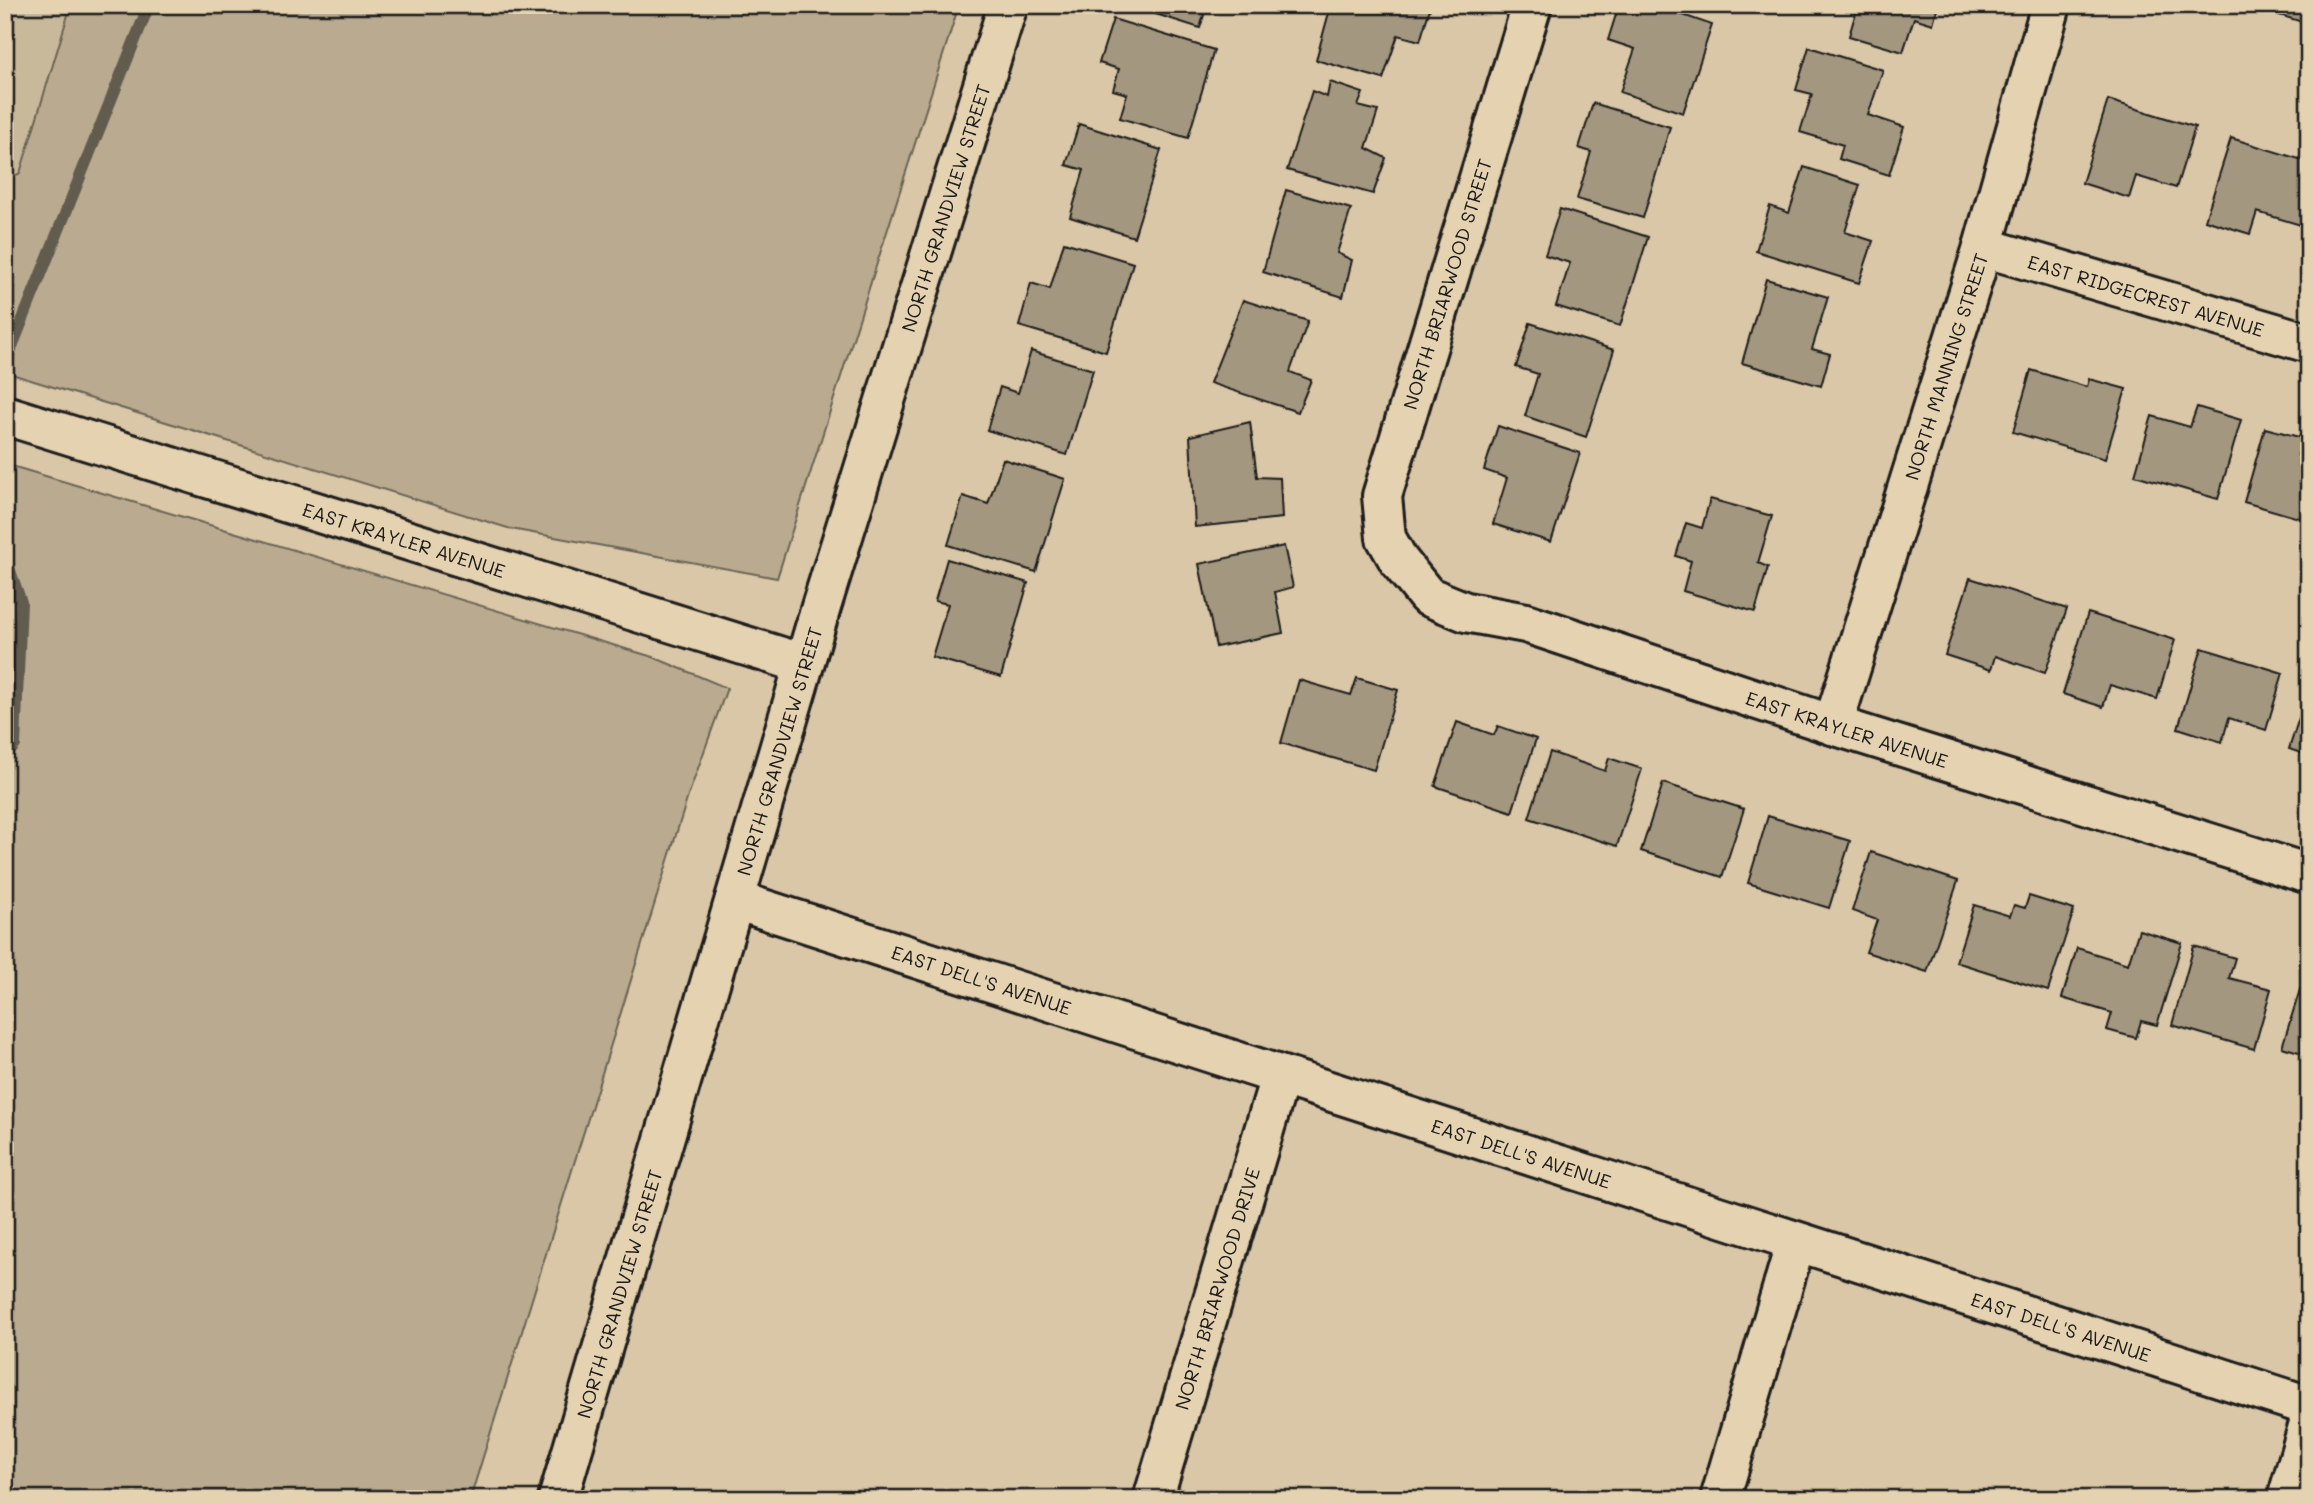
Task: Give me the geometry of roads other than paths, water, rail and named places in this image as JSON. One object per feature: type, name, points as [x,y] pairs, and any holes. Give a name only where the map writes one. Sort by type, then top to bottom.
[{"type":"street","name":"NORTH GRANDVIEW STREET","points":[[558,1499],[804,664],[1008,5]]},
{"type":"street","name":"NORTH BRIARWOOD STREET","points":[[1399,561],[1386,538],[1382,496],[1532,5]]},
{"type":"street","name":"NORTH MANNING STREET","points":[[1833,725],[1983,247],[2052,5]]},
{"type":"street","name":"EAST RIDGECREST AVENUE","points":[[1983,247],[2309,343]]},
{"type":"street","name":"EAST KRAYLER AVENUE","points":[[5,415],[804,664]]},
{"type":"street","name":"EAST KRAYLER AVENUE","points":[[1399,561],[1427,596],[1466,612],[1526,623],[1833,725],[2309,874]]},
{"type":"street","name":"EAST DELL'S AVENUE","points":[[735,900],[2309,1406]]},
{"type":"street","name":"NORTH BRIARWOOD DRIVE","points":[[1153,1499],[1280,1077]]},
{"type":"street","points":[[1720,1499],[1796,1242]]},
{"type":"street","points":[[2287,1499],[2309,1423]]},
{"type":"waterway","points":[[7,359],[149,5]]},
{"type":"waterway","points":[[5,557],[21,602],[15,745],[5,757]]}]
